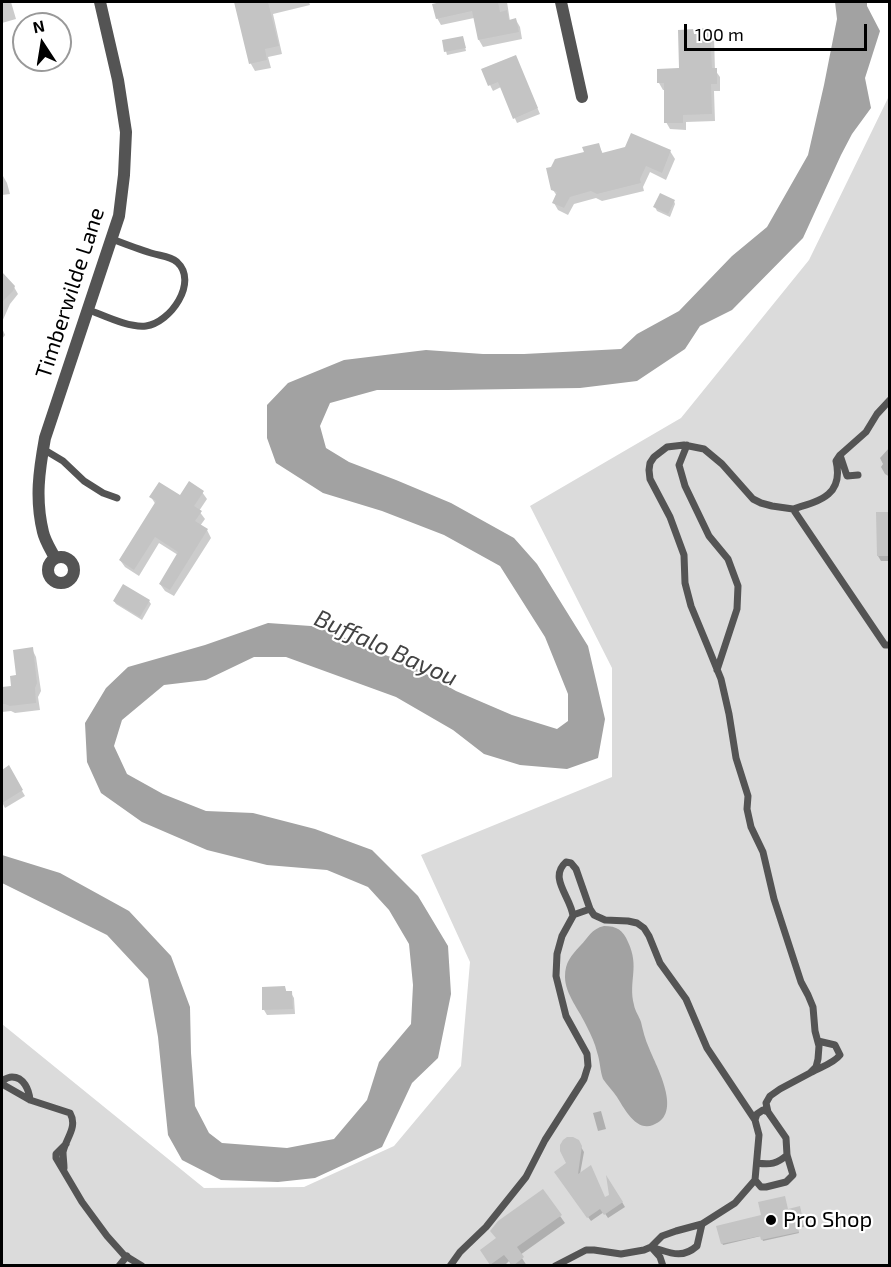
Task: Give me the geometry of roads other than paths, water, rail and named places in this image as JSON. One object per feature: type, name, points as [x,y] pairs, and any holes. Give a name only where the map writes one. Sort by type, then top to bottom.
[{"type":"street","name":"Timberwilde Lane","points":[[55,558],[44,534],[38,502],[38,474],[45,438],[119,216],[124,176],[126,132],[118,80],[100,2]]},
{"type":"street","points":[[561,2],[582,97]]},
{"type":"lane","points":[[88,310],[124,323],[146,326],[156,323],[171,311],[185,287],[182,270],[175,260],[112,239]]},
{"type":"lane","points":[[810,1073],[816,1067],[819,1046],[811,1001],[801,982],[774,899],[763,852],[748,819],[748,796],[736,758],[729,714],[717,670],[688,596],[684,555],[648,470],[654,457],[667,447],[687,445],[704,449],[711,453],[753,499],[772,506],[793,508],[824,499],[831,492],[838,479],[839,471],[836,461],[866,432],[877,414],[890,400]]},
{"type":"lane","points":[[687,445],[679,465],[685,486],[709,536],[728,559],[738,586],[737,609],[717,670]]},
{"type":"lane","points":[[43,449],[63,461],[84,482],[117,498]]},
{"type":"lane","points":[[840,455],[847,476],[858,476]]},
{"type":"lane","points":[[793,508],[885,645],[890,645]]},
{"type":"lane","points":[[555,1266],[586,1250],[621,1254],[636,1252],[651,1246],[662,1236],[702,1224],[735,1203],[755,1180],[759,1136],[755,1120],[707,1048],[686,999],[660,963],[644,928],[637,923],[605,920],[594,915],[576,869],[571,863],[566,862],[558,871],[558,879],[568,898],[573,915]]},
{"type":"lane","points":[[450,1266],[460,1252],[486,1227],[526,1177],[545,1140],[584,1079],[588,1066],[587,1054],[566,1016],[556,976],[557,954],[562,936],[573,915],[591,909]]},
{"type":"lane","points":[[755,1180],[761,1187],[766,1187],[786,1182],[793,1175],[787,1155],[786,1138],[768,1112],[766,1103],[770,1096],[780,1089],[838,1058],[840,1055],[835,1045],[818,1041]]},
{"type":"lane","points":[[2,1082],[12,1077],[21,1080],[27,1086],[30,1100]]},
{"type":"lane","points":[[2,1082],[30,1100],[70,1113],[73,1123],[63,1151],[64,1172],[107,1236],[127,1256],[142,1266]]},
{"type":"lane","points":[[755,1120],[757,1114],[763,1110],[768,1112]]},
{"type":"lane","points":[[757,1163],[768,1165],[780,1162],[787,1155]]},
{"type":"lane","points":[[651,1246],[676,1254],[686,1254],[697,1246],[702,1224]]},
{"type":"lane","points":[[651,1246],[660,1257],[663,1266]]},
{"type":"lane","points":[[119,1266],[127,1256]]},
{"type":"place","name":"Pro Shop","points":[[771,1220]]},
{"type":"water label","name":"Buffalo Bayou","points":[[386,648]]}]
